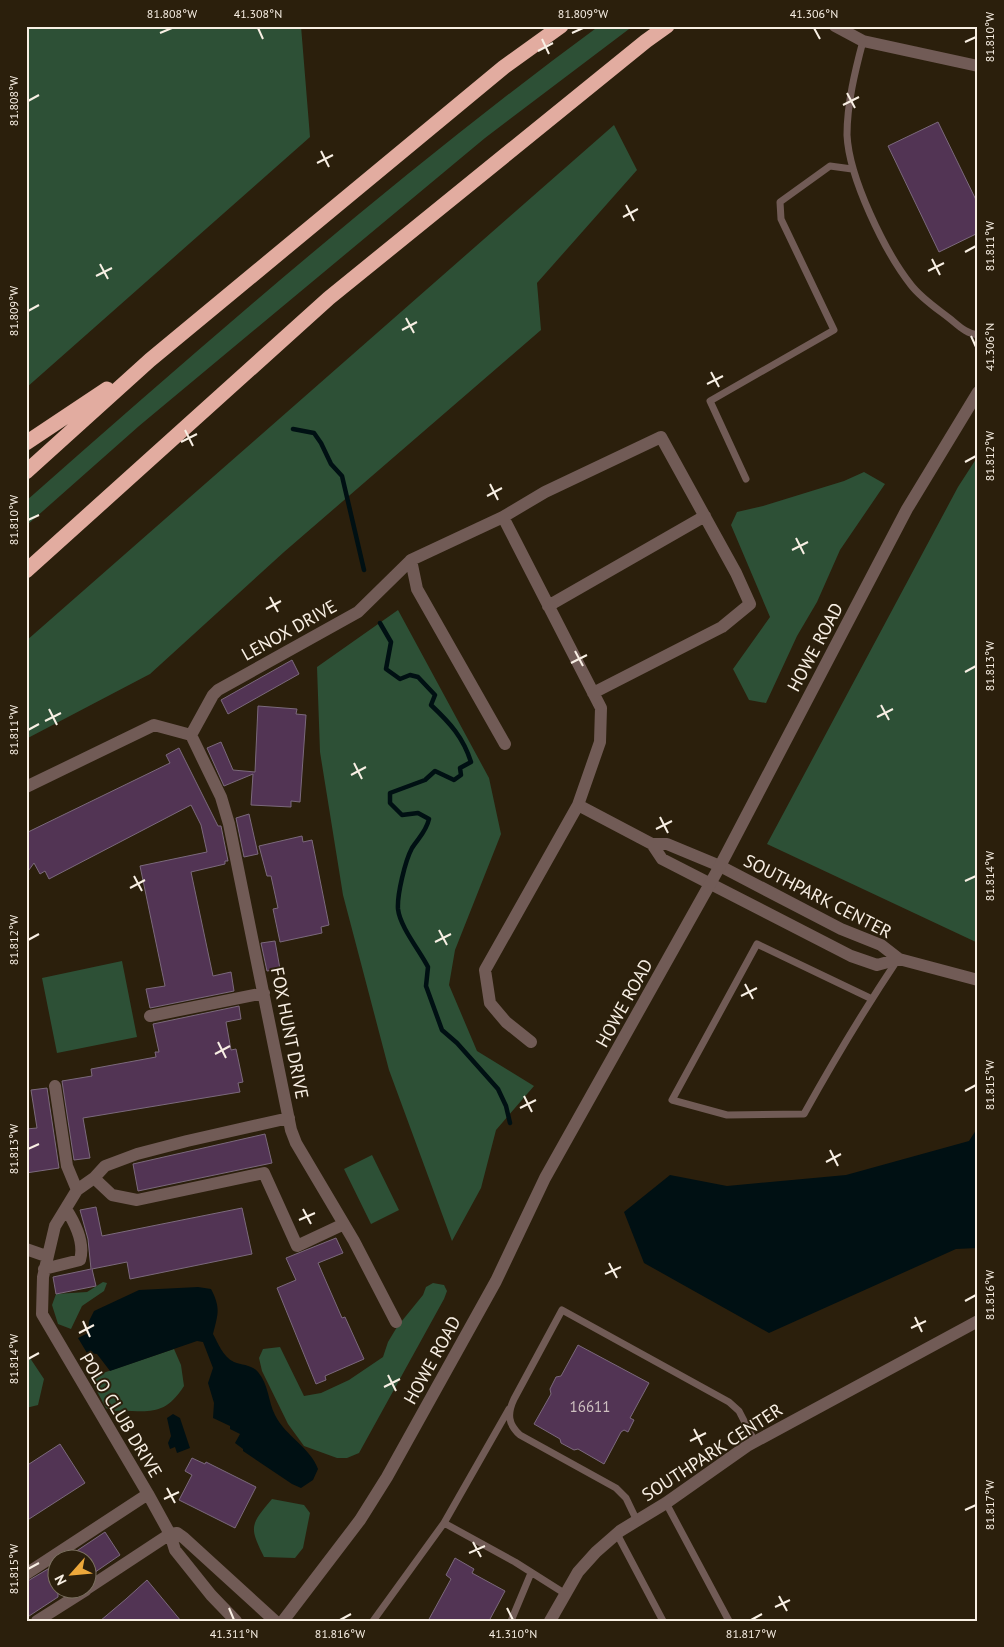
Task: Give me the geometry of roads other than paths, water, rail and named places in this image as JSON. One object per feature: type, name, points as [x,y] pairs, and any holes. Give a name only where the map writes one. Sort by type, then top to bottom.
[{"type":"highway","points":[[26,472],[150,360],[504,67],[561,26]]},
{"type":"highway","points":[[26,571],[111,497],[330,298],[646,41],[667,26]]},
{"type":"highway","points":[[26,443],[150,360]]},
{"type":"highway","points":[[26,584],[111,497]]},
{"type":"street","points":[[835,26],[863,41],[978,66]]},
{"type":"street","name":"HOWE ROAD","points":[[283,1621],[360,1520],[388,1477],[496,1281],[545,1178],[720,866],[907,509],[978,392]]},
{"type":"street","name":"LENOX DRIVE","points":[[191,736],[213,694],[218,690],[358,612],[411,560],[502,517],[545,492],[661,437],[736,573],[750,604],[722,627],[594,693]]},
{"type":"street","points":[[548,606],[705,516]]},
{"type":"street","points":[[502,517],[601,708],[600,742],[578,805],[485,970],[490,1003],[506,1022],[531,1042]]},
{"type":"street","points":[[411,560],[417,589],[505,744]]},
{"type":"street","points":[[26,787],[154,725],[191,736]]},
{"type":"street","name":"FOX HUNT DRIVE","points":[[191,736],[220,797],[229,824],[289,1118],[296,1143],[344,1224],[396,1322]]},
{"type":"street","points":[[578,805],[652,844],[666,844],[720,866]]},
{"type":"street","points":[[652,844],[662,860],[710,883]]},
{"type":"street","name":"SOUTHPARK CENTER","points":[[720,866],[841,930],[881,945],[899,959],[978,980]]},
{"type":"street","name":"SOUTHPARK CENTER","points":[[710,883],[851,956],[877,965],[899,959]]},
{"type":"street","points":[[150,1016],[264,993]]},
{"type":"street","points":[[55,1086],[67,1166],[78,1190]]},
{"type":"street","name":"POLO CLUB DRIVE","points":[[236,1621],[211,1596],[175,1550],[170,1534],[148,1494],[42,1314],[44,1269],[55,1226],[78,1190],[94,1178],[105,1166],[137,1154],[186,1140],[289,1118]]},
{"type":"street","points":[[94,1178],[112,1194],[137,1200],[264,1174],[297,1246],[344,1224]]},
{"type":"street","points":[[44,1269],[80,1260],[78,1234],[66,1209]]},
{"type":"street","points":[[26,1249],[46,1256]]},
{"type":"street","name":"SOUTHPARK CENTER","points":[[550,1621],[564,1593],[587,1562],[616,1534],[666,1503],[755,1442],[978,1321]]},
{"type":"street","points":[[26,1574],[148,1494]]},
{"type":"street","points":[[98,1582],[170,1534],[177,1533],[275,1621]]},
{"type":"street","points":[[37,1621],[70,1600]]},
{"type":"lane","points":[[863,41],[853,80],[847,135],[852,169],[863,198],[888,248],[912,287],[965,331],[976,335],[978,343]]},
{"type":"lane","points":[[746,479],[710,402],[834,330],[781,219],[780,202],[830,166],[852,169]]},
{"type":"lane","points":[[872,999],[757,944],[672,1100],[727,1115],[804,1114],[853,1027],[872,999],[899,959]]},
{"type":"lane","points":[[373,1621],[444,1524],[512,1404],[562,1310],[729,1402],[738,1411],[755,1442]]},
{"type":"lane","points":[[512,1404],[509,1416],[515,1430],[616,1488],[626,1498],[637,1521]]},
{"type":"lane","points":[[666,1503],[729,1621]]},
{"type":"lane","points":[[444,1524],[564,1593]]},
{"type":"lane","points":[[616,1534],[663,1621]]},
{"type":"lane","points":[[511,1621],[531,1573]]},
{"type":"waterway","points":[[293,429],[314,433],[331,464],[342,476],[364,570]]},
{"type":"waterway","points":[[380,623],[391,642],[386,669],[400,679],[410,675],[418,677],[435,695],[431,705],[455,731],[464,745],[471,762],[460,768],[461,775],[454,780],[435,771],[425,780],[390,793],[390,803],[402,815],[418,813],[429,819],[424,831],[412,848],[407,861],[402,878],[398,909],[406,931],[428,967],[426,986],[442,1030],[457,1043],[498,1089],[506,1106],[510,1123]]}]
